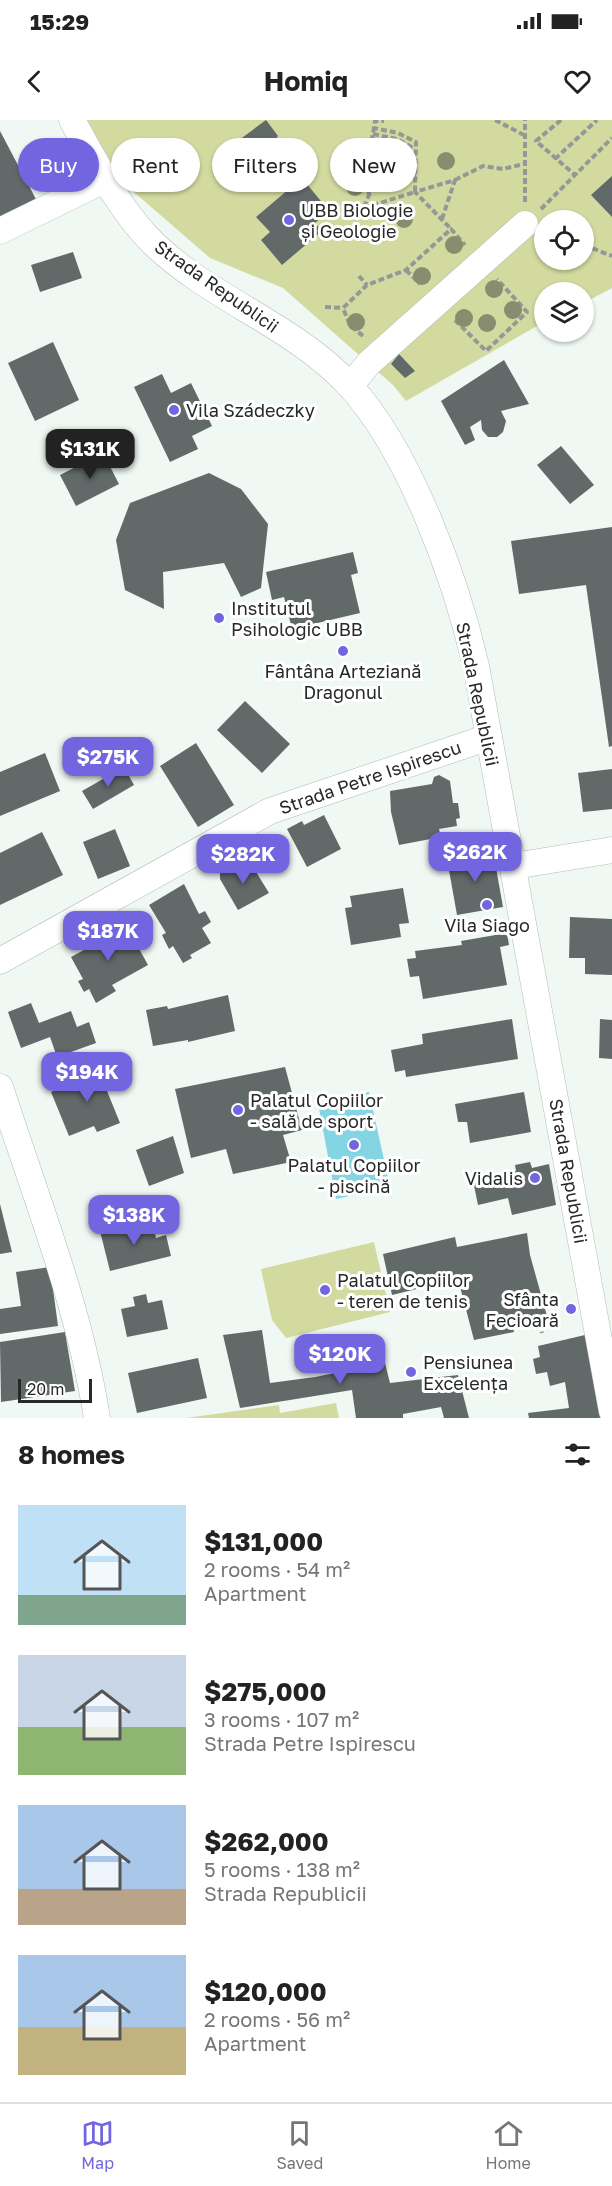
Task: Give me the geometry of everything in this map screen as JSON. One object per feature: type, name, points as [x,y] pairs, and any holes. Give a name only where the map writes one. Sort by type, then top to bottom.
[{"type":"street","name":"Strada Republicii","points":[[72,120],[125,210],[156,246],[206,283],[286,334],[350,386],[383,432],[428,517],[468,635],[514,866],[612,1410]]},
{"type":"street","points":[[0,231],[105,179]]},
{"type":"street","points":[[350,386],[369,363],[525,224]]},
{"type":"street","name":"Strada Petre Ispirescu","points":[[0,961],[270,811],[489,737]]},
{"type":"street","points":[[514,866],[612,850]]},
{"type":"street","points":[[1,1091],[48,1224],[91,1383],[97,1418]]},
{"type":"path","points":[[495,120],[524,136]]},
{"type":"path","points":[[525,120],[525,224]]},
{"type":"path","points":[[561,120],[536,141],[574,175]]},
{"type":"path","points":[[587,120],[591,125]]},
{"type":"path","points":[[555,159],[597,120]]},
{"type":"path","points":[[369,195],[368,164],[375,121],[384,121]]},
{"type":"path","points":[[374,128],[409,138]]},
{"type":"path","points":[[373,134],[392,138]]},
{"type":"path","points":[[548,202],[612,138]]},
{"type":"path","points":[[417,191],[455,180],[483,166],[503,169],[524,164]]},
{"type":"path","points":[[442,219],[455,180]]},
{"type":"path","points":[[371,192],[364,208],[415,192],[451,229]]},
{"type":"path","points":[[594,249],[612,256]]},
{"type":"path","points":[[325,307],[343,308],[367,285],[406,270]]},
{"type":"path","points":[[359,276],[367,285]]},
{"type":"path","points":[[343,308],[350,325],[369,342]]},
{"type":"path","points":[[513,1328],[540,1323],[542,1333]]},
{"type":"green space","points":[[86,120],[612,120],[612,288],[594,298],[594,282],[534,282],[534,328],[406,401],[393,385],[283,288],[210,258],[134,192],[200,192],[200,138],[111,138],[111,164],[99,143],[99,138],[96,138]]},
{"type":"green space","name":"Palatul Copiilor - teren de tenis","points":[[374,1242],[390,1312],[286,1338],[272,1320],[261,1269]]},
{"type":"green space","points":[[336,1403],[339,1418],[186,1418],[279,1405],[280,1413]]},
{"type":"water","name":"Palatul Copiilor - piscină","points":[[369,1092],[390,1187],[336,1199],[318,1103]]},
{"type":"building","points":[[266,120],[278,136],[277,138],[242,138]]},
{"type":"building","points":[[0,131],[18,165],[18,192],[32,192],[38,203],[0,223]]},
{"type":"building","points":[[612,176],[612,217],[591,195]]},
{"type":"building","name":"UBB Biologie și Geologie","points":[[285,192],[313,192],[329,211],[315,223],[322,231],[282,265],[261,240],[270,232],[256,217]]},
{"type":"building","points":[[73,252],[82,278],[40,292],[31,265]]},
{"type":"building","points":[[53,342],[79,400],[35,421],[8,363]]},
{"type":"building","points":[[399,354],[415,371],[405,378],[391,364]]},
{"type":"building","points":[[504,360],[529,404],[501,411],[506,421],[503,432],[497,437],[488,437],[482,430],[481,420],[470,427],[475,440],[465,445],[441,401]]},
{"type":"building","name":"Vila Szádeczky","points":[[162,374],[171,393],[191,383],[212,426],[192,436],[198,449],[170,462],[134,387]]},
{"type":"building","points":[[561,446],[594,485],[570,504],[537,465]]},
{"type":"building","points":[[103,453],[119,484],[76,506],[60,475]]},
{"type":"building","points":[[209,473],[241,489],[268,524],[261,588],[241,597],[224,563],[163,572],[164,609],[125,590],[116,540],[130,503]]},
{"type":"building","points":[[612,527],[612,746],[609,747],[586,585],[519,594],[511,541]]},
{"type":"building","points":[[353,552],[358,573],[351,575],[360,613],[292,629],[284,597],[272,600],[266,572]]},
{"type":"building","points":[[245,701],[290,744],[262,773],[217,730]]},
{"type":"building","points":[[196,743],[234,805],[198,827],[160,766]]},
{"type":"building","points":[[45,753],[60,791],[0,816],[0,772]]},
{"type":"building","points":[[124,767],[134,785],[93,809],[82,791]]},
{"type":"building","points":[[612,769],[612,809],[583,812],[578,773]]},
{"type":"building","points":[[439,775],[450,781],[453,803],[458,803],[460,818],[456,819],[457,826],[439,829],[441,837],[399,845],[391,812],[390,791],[432,784],[434,777]]},
{"type":"building","points":[[324,815],[341,849],[307,867],[287,829],[302,821],[304,825]]},
{"type":"building","points":[[115,829],[130,866],[98,879],[83,842]]},
{"type":"building","points":[[42,832],[63,875],[0,905],[0,853]]},
{"type":"building","points":[[493,851],[503,907],[457,915],[447,859]]},
{"type":"building","points":[[250,862],[269,893],[238,910],[220,879],[220,870],[228,865],[237,870]]},
{"type":"building","points":[[184,884],[199,914],[205,911],[211,922],[202,928],[211,943],[190,955],[192,958],[183,963],[173,946],[169,949],[162,935],[166,933],[149,905]]},
{"type":"building","points":[[403,888],[409,923],[399,924],[401,937],[351,945],[345,908],[352,907],[350,896]]},
{"type":"building","points":[[570,917],[612,919],[612,975],[585,974],[585,958],[569,958]]},
{"type":"building","points":[[126,925],[148,965],[112,985],[116,991],[96,1003],[89,989],[84,992],[78,981],[83,979],[71,957],[93,945],[89,938],[110,926],[113,933]]},
{"type":"building","points":[[507,933],[509,945],[500,947],[507,985],[423,999],[419,976],[410,977],[407,959],[416,958],[415,951],[462,945],[461,941]]},
{"type":"building","points":[[228,995],[235,1031],[188,1042],[188,1040],[153,1046],[146,1010],[167,1006],[168,1009]]},
{"type":"building","points":[[31,1003],[39,1023],[71,1011],[77,1027],[89,1022],[96,1043],[57,1057],[50,1037],[21,1048],[8,1012]]},
{"type":"building","points":[[512,1019],[518,1059],[406,1077],[405,1070],[395,1072],[391,1050],[423,1044],[422,1034]]},
{"type":"building","points":[[600,1019],[612,1020],[612,1059],[599,1058]]},
{"type":"building","points":[[103,1064],[111,1084],[105,1086],[120,1123],[97,1132],[94,1126],[69,1136],[51,1092],[78,1081],[76,1075]]},
{"type":"building","name":"Palatul Copiilor - sală de sport","points":[[285,1067],[302,1130],[283,1135],[291,1162],[233,1174],[226,1149],[191,1158],[175,1089]]},
{"type":"building","points":[[524,1092],[531,1132],[470,1143],[467,1122],[458,1122],[455,1104]]},
{"type":"building","points":[[173,1136],[184,1173],[149,1186],[136,1150]]},
{"type":"building","points":[[530,1162],[532,1168],[549,1164],[556,1205],[512,1215],[508,1198],[478,1205],[472,1176],[494,1171],[495,1175],[516,1171],[515,1165]]},
{"type":"building","points":[[0,1204],[12,1252],[0,1254]]},
{"type":"building","points":[[152,1221],[156,1238],[166,1235],[171,1256],[110,1271],[100,1231]]},
{"type":"building","points":[[527,1233],[530,1255],[547,1316],[512,1323],[514,1332],[474,1340],[458,1279],[392,1295],[383,1254],[455,1237],[457,1247]]},
{"type":"building","points":[[50,1267],[58,1326],[0,1334],[0,1309],[21,1306],[16,1272]]},
{"type":"building","points":[[146,1294],[148,1303],[162,1300],[168,1329],[127,1337],[121,1309],[135,1306],[133,1297]]},
{"type":"building","points":[[262,1330],[270,1383],[385,1363],[390,1383],[458,1375],[469,1418],[444,1418],[441,1407],[403,1414],[403,1418],[356,1418],[352,1390],[240,1408],[223,1335]]},
{"type":"building","points":[[65,1332],[75,1391],[1,1402],[0,1342]]},
{"type":"building","points":[[585,1335],[602,1418],[529,1418],[528,1413],[569,1408],[565,1382],[550,1386],[547,1372],[536,1374],[533,1359],[540,1357],[538,1346]]},
{"type":"building","points":[[198,1358],[207,1398],[137,1413],[128,1373]]},
{"type":"place","name":"UBB Biologie și Geologie","points":[[289,220]]},
{"type":"place","name":"Vila Szádeczky","points":[[174,410]]},
{"type":"place","name":"Institutul Psihologic UBB","points":[[219,618]]},
{"type":"place","name":"Fântâna Arteziană Dragonul","points":[[343,651]]},
{"type":"place","name":"Vila Siago","points":[[487,905]]},
{"type":"place","name":"Palatul Copiilor - sală de sport","points":[[238,1110]]},
{"type":"place","name":"Palatul Copiilor - piscină","points":[[354,1145]]},
{"type":"place","name":"Vidalis","points":[[535,1178]]},
{"type":"place","name":"Palatul Copiilor - teren de tenis","points":[[325,1290]]},
{"type":"place","name":"Sfânta Fecioară","points":[[571,1309]]},
{"type":"place","name":"Pensiunea Excelența","points":[[411,1372]]}]
